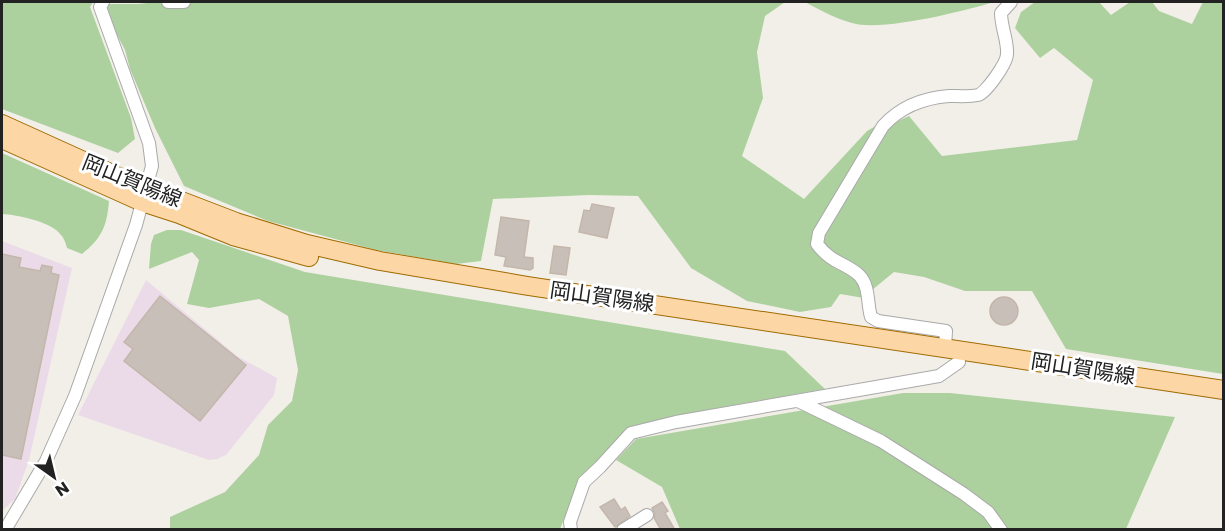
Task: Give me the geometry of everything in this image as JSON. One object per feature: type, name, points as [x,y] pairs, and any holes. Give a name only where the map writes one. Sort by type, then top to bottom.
[{"type":"main road","name":"岡山賀陽線","points":[[2,124],[179,214],[233,236],[378,273],[540,300],[1224,401]]},
{"type":"main road","name":"岡山賀陽線","points":[[2,139],[144,195],[307,244],[380,261],[540,288],[1224,390]]},
{"type":"street","points":[[4,530],[46,461],[75,396],[152,166],[149,143],[103,21],[100,7],[103,2]]},
{"type":"street","points":[[168,2],[184,2]]},
{"type":"street","points":[[945,348],[946,331],[878,321],[871,317],[866,287],[860,276],[824,253],[817,244],[819,233],[883,126],[895,113],[920,101],[940,97],[979,95],[985,91],[1005,61],[1007,54],[1001,13],[1011,2]]},
{"type":"street","points":[[571,530],[570,522],[584,482],[631,433],[676,422],[939,376],[958,362]]},
{"type":"street","points":[[798,401],[881,441],[964,494],[987,512],[1001,530]]},
{"type":"street","points":[[623,530],[647,515]]},
{"type":"shaded area","points":[[2,241],[72,268],[29,460],[15,499],[2,511]]},
{"type":"shaded area","points":[[146,280],[237,356],[277,378],[274,395],[226,455],[217,459],[209,460],[78,415]]},
{"type":"green space","points":[[2,2],[93,2],[90,7],[131,118],[135,139],[118,153],[2,109]]},
{"type":"green space","points":[[156,2],[785,2],[765,16],[757,52],[763,98],[742,156],[804,199],[867,131],[881,123],[814,246],[820,256],[831,266],[859,283],[864,298],[840,294],[831,307],[800,312],[747,301],[691,268],[638,196],[589,195],[493,199],[481,261],[456,264],[376,250],[268,221],[184,186],[155,128],[130,69],[125,50],[106,14],[109,4]]},
{"type":"green space","points":[[805,2],[994,2],[902,23],[865,25],[840,19]]},
{"type":"green space","points":[[1035,2],[1099,2],[1111,15],[1130,2],[1152,2],[1159,11],[1192,24],[1203,2],[1223,2],[1223,374],[1066,349],[1032,291],[965,291],[924,277],[894,272],[872,290],[823,244],[823,232],[883,134],[898,121],[909,116],[942,156],[1077,140],[1093,80],[1054,48],[1040,58],[1015,28],[1021,12]]},
{"type":"green space","points":[[2,153],[109,201],[107,218],[99,237],[82,254],[67,248],[62,236],[42,222],[2,214]]},
{"type":"green space","points":[[167,230],[181,230],[305,272],[785,351],[825,389],[679,415],[629,428],[580,480],[560,529],[170,529],[170,517],[225,492],[259,455],[268,425],[292,401],[298,370],[288,316],[259,299],[209,308],[187,304],[199,260],[192,252],[149,269],[154,235]]},
{"type":"green space","points":[[903,393],[950,393],[1175,417],[1126,529],[680,529],[662,487],[616,460],[636,439]]},
{"type":"building","points":[[592,204],[614,208],[607,238],[579,232],[584,210],[590,211]]},
{"type":"building","points":[[501,217],[529,221],[524,257],[533,258],[533,268],[530,270],[504,266],[506,257],[495,255]]},
{"type":"building","points":[[554,246],[570,248],[566,275],[550,273]]},
{"type":"building","points":[[2,254],[21,258],[19,267],[40,271],[42,265],[52,267],[51,273],[59,275],[21,459],[2,455]]},
{"type":"building","points":[[160,296],[246,365],[200,421],[124,361],[133,349],[124,342]]},
{"type":"building","points":[[1004,297],[1014,301],[1018,311],[1014,321],[1004,325],[994,321],[990,311],[994,301]]},
{"type":"building","points":[[614,499],[621,510],[625,507],[630,516],[615,527],[600,507]]},
{"type":"building","points":[[662,502],[668,511],[665,513],[675,530],[661,530],[654,518],[652,508]]}]
